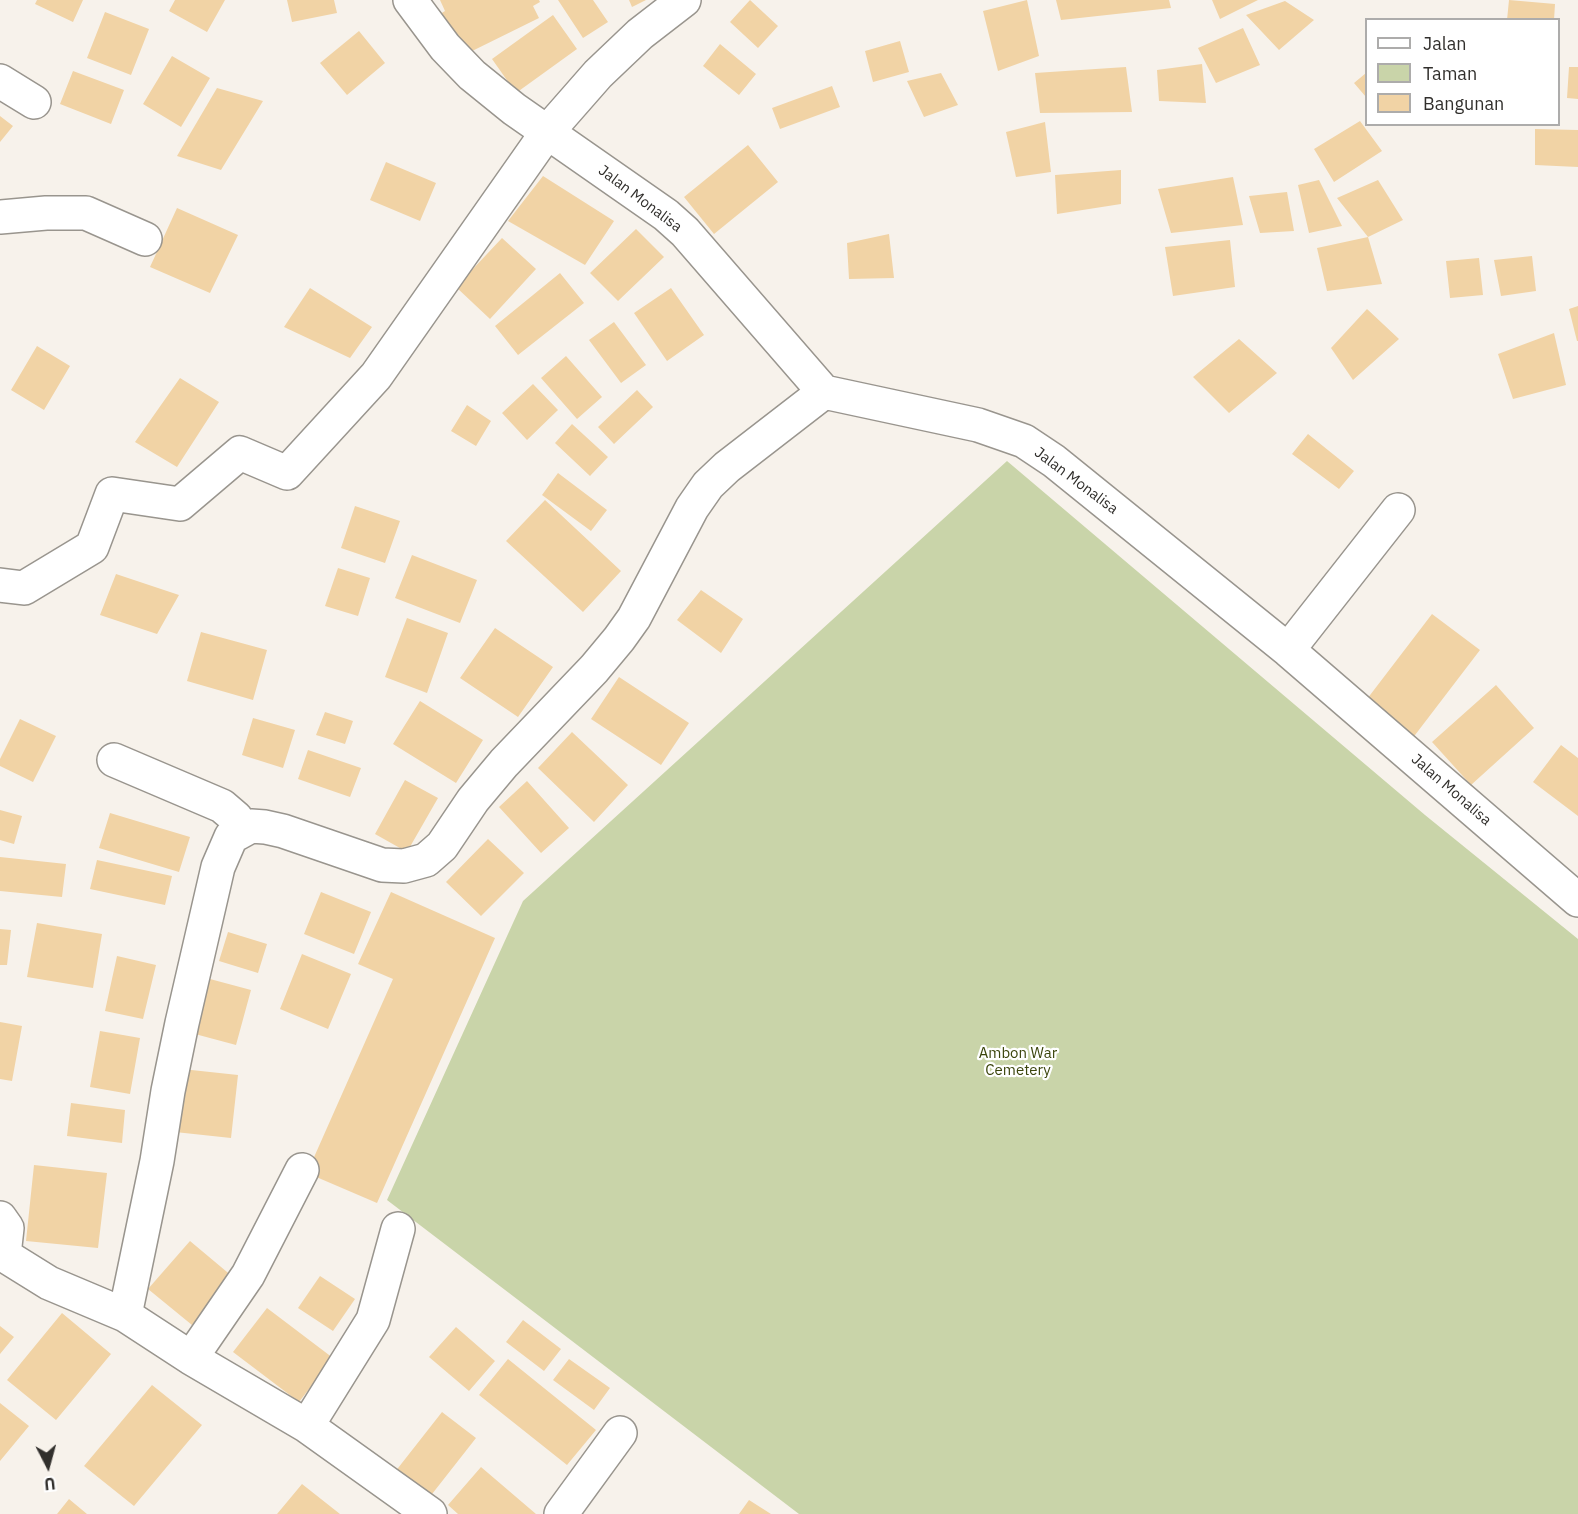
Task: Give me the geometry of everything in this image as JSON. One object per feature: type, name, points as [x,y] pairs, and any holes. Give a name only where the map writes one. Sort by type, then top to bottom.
[{"type":"street","name":"Jalan Monalisa","points":[[410,0],[444,47],[472,75],[514,109],[666,215],[685,232],[824,392],[978,425],[1024,441],[1054,461],[1288,650],[1578,900]]},
{"type":"street","points":[[0,585],[24,588],[92,547],[112,494],[180,504],[240,453],[287,473],[376,376],[548,131],[598,74],[640,34],[684,0]]},
{"type":"street","points":[[0,81],[34,102]]},
{"type":"street","points":[[0,217],[46,213],[86,213],[145,239]]},
{"type":"street","points":[[125,1315],[157,1161],[177,1045],[218,867],[231,837],[250,826],[283,831],[382,865],[404,866],[426,860],[442,846],[473,800],[504,764],[594,669],[619,639],[634,618],[692,508],[708,485],[727,467],[824,392]]},
{"type":"street","points":[[1288,650],[1398,510]]},
{"type":"street","points":[[114,760],[222,806],[236,818],[241,830]]},
{"type":"street","points":[[191,1358],[248,1275],[302,1170]]},
{"type":"street","points":[[0,1218],[7,1228],[4,1255],[49,1283],[125,1315],[191,1358],[307,1426],[430,1514]]},
{"type":"street","points":[[307,1426],[374,1320],[398,1229]]},
{"type":"street","points":[[561,1514],[620,1433]]},
{"type":"green space","name":"Ambon War Cemetery","points":[[1007,461],[1425,815],[1578,939],[1578,1514],[799,1514],[387,1200],[523,901]]},
{"type":"building","points":[[37,0],[83,0],[73,22],[35,4]]},
{"type":"building","points":[[175,0],[225,0],[207,32],[169,11]]},
{"type":"building","points":[[287,0],[334,0],[337,13],[292,22]]},
{"type":"building","points":[[440,0],[539,0],[540,2],[533,6],[539,18],[462,56],[440,14],[445,11]]},
{"type":"building","points":[[558,0],[593,0],[608,22],[583,38]]},
{"type":"building","points":[[629,0],[646,0],[632,7]]},
{"type":"building","points":[[750,0],[778,26],[758,48],[730,22]]},
{"type":"building","points":[[1027,0],[1039,56],[998,71],[983,11]]},
{"type":"building","points":[[1056,0],[1169,0],[1171,8],[1061,20]]},
{"type":"building","points":[[1212,0],[1258,0],[1220,19]]},
{"type":"building","points":[[1509,0],[1555,4],[1554,18],[1507,18]]},
{"type":"building","points":[[1285,1],[1314,20],[1279,50],[1246,15]]},
{"type":"building","points":[[105,12],[149,29],[131,75],[87,58]]},
{"type":"building","points":[[553,15],[577,49],[516,93],[492,59]]},
{"type":"building","points":[[1243,28],[1260,65],[1216,83],[1198,48]]},
{"type":"building","points":[[359,31],[385,63],[347,95],[320,63]]},
{"type":"building","points":[[900,41],[909,72],[873,82],[865,51]]},
{"type":"building","points":[[720,44],[756,74],[739,95],[703,66]]},
{"type":"building","points":[[172,56],[210,78],[181,127],[143,104]]},
{"type":"building","points":[[1202,64],[1206,103],[1159,101],[1157,70]]},
{"type":"building","points":[[1126,67],[1132,112],[1040,113],[1035,73]]},
{"type":"building","points":[[1569,67],[1578,67],[1578,99],[1567,98]]},
{"type":"building","points":[[73,71],[124,90],[111,124],[60,104]]},
{"type":"building","points":[[941,73],[958,105],[924,117],[907,81]]},
{"type":"building","points":[[1365,74],[1365,96],[1354,83]]},
{"type":"building","points":[[832,86],[840,107],[780,129],[772,108]]},
{"type":"building","points":[[217,88],[263,101],[221,170],[177,156]]},
{"type":"building","points":[[0,116],[13,126],[0,142]]},
{"type":"building","points":[[1360,121],[1382,151],[1334,182],[1314,149]]},
{"type":"building","points":[[1045,122],[1051,172],[1016,177],[1006,132]]},
{"type":"building","points":[[1535,129],[1578,130],[1578,167],[1535,165]]},
{"type":"building","points":[[748,145],[778,182],[714,234],[684,197]]},
{"type":"building","points":[[386,162],[436,183],[420,221],[370,200]]},
{"type":"building","points":[[1121,170],[1121,204],[1057,214],[1055,175]]},
{"type":"building","points":[[543,176],[614,221],[585,265],[508,221]]},
{"type":"building","points":[[1233,177],[1243,225],[1171,233],[1158,189]]},
{"type":"building","points":[[1319,180],[1342,226],[1309,233],[1298,185]]},
{"type":"building","points":[[1378,180],[1403,220],[1368,237],[1337,198]]},
{"type":"building","points":[[1287,192],[1294,231],[1260,233],[1249,196]]},
{"type":"building","points":[[177,208],[238,235],[210,293],[150,267]]},
{"type":"building","points":[[636,229],[664,257],[618,301],[590,273]]},
{"type":"building","points":[[889,234],[894,278],[849,279],[847,243]]},
{"type":"building","points":[[1368,237],[1382,284],[1327,291],[1317,248]]},
{"type":"building","points":[[502,238],[536,269],[490,319],[456,287]]},
{"type":"building","points":[[1230,240],[1235,287],[1173,296],[1165,247]]},
{"type":"building","points":[[1532,256],[1536,291],[1501,296],[1494,260]]},
{"type":"building","points":[[1479,258],[1483,295],[1450,298],[1446,261]]},
{"type":"building","points":[[560,273],[584,303],[518,355],[495,326]]},
{"type":"building","points":[[310,288],[372,327],[350,358],[284,327]]},
{"type":"building","points":[[671,288],[704,335],[667,361],[634,313]]},
{"type":"building","points":[[1578,306],[1578,341],[1577,341],[1569,309]]},
{"type":"building","points":[[1367,309],[1399,339],[1353,380],[1331,348]]},
{"type":"building","points":[[614,322],[646,365],[621,383],[589,340]]},
{"type":"building","points":[[1554,333],[1566,385],[1513,399],[1498,354]]},
{"type":"building","points":[[1239,339],[1277,373],[1229,413],[1193,377]]},
{"type":"building","points":[[37,346],[70,366],[44,410],[11,390]]},
{"type":"building","points":[[566,356],[602,397],[577,419],[541,378]]},
{"type":"building","points":[[180,378],[219,402],[177,467],[135,442]]},
{"type":"building","points":[[533,384],[558,410],[527,440],[502,413]]},
{"type":"building","points":[[637,390],[653,407],[614,444],[598,427]]},
{"type":"building","points":[[467,405],[491,421],[476,446],[451,431]]},
{"type":"building","points":[[572,424],[608,457],[590,476],[555,443]]},
{"type":"building","points":[[1308,434],[1354,471],[1339,489],[1292,454]]},
{"type":"building","points":[[558,473],[607,510],[591,531],[542,495]]},
{"type":"building","points":[[545,500],[621,571],[583,612],[506,541]]},
{"type":"building","points":[[355,506],[400,521],[385,563],[341,548]]},
{"type":"building","points":[[412,555],[477,580],[460,623],[395,598]]},
{"type":"building","points":[[338,568],[370,578],[358,616],[325,606]]},
{"type":"building","points":[[116,574],[179,595],[157,634],[100,615]]},
{"type":"building","points":[[701,590],[743,619],[721,653],[677,620]]},
{"type":"building","points":[[1432,614],[1480,650],[1412,739],[1364,703]]},
{"type":"building","points":[[407,618],[448,633],[427,693],[385,677]]},
{"type":"building","points":[[495,628],[553,667],[518,717],[460,678]]},
{"type":"building","points":[[201,632],[267,650],[253,700],[187,681]]},
{"type":"building","points":[[619,677],[689,723],[661,765],[591,719]]},
{"type":"building","points":[[1496,685],[1534,728],[1471,785],[1432,742]]},
{"type":"building","points":[[420,701],[483,740],[456,783],[393,744]]},
{"type":"building","points":[[325,712],[353,721],[345,744],[316,735]]},
{"type":"building","points":[[253,718],[295,730],[283,768],[242,755]]},
{"type":"building","points":[[20,719],[56,736],[33,782],[0,766],[0,759]]},
{"type":"building","points":[[572,732],[628,785],[594,822],[538,768]]},
{"type":"building","points":[[1561,745],[1578,758],[1578,816],[1533,782]]},
{"type":"building","points":[[308,750],[361,768],[350,797],[298,779]]},
{"type":"building","points":[[405,780],[438,798],[407,852],[375,834]]},
{"type":"building","points":[[527,781],[569,828],[541,853],[499,807]]},
{"type":"building","points":[[0,810],[22,816],[14,844],[0,840]]},
{"type":"building","points":[[110,813],[190,837],[179,872],[99,848]]},
{"type":"building","points":[[488,839],[524,873],[481,916],[446,882]]},
{"type":"building","points":[[0,857],[66,864],[62,897],[0,891]]},
{"type":"building","points":[[97,860],[172,876],[165,905],[90,889]]},
{"type":"building","points":[[321,892],[371,912],[354,954],[304,934]]},
{"type":"building","points":[[391,892],[495,938],[377,1203],[307,1173],[393,979],[358,964]]},
{"type":"building","points":[[37,923],[102,934],[93,988],[27,977]]},
{"type":"building","points":[[0,929],[11,930],[7,965],[0,965]]},
{"type":"building","points":[[228,932],[267,944],[258,973],[219,961]]},
{"type":"building","points":[[302,954],[351,974],[328,1029],[280,1009]]},
{"type":"building","points":[[117,956],[156,965],[143,1019],[105,1011]]},
{"type":"building","points":[[210,979],[251,990],[236,1045],[195,1034]]},
{"type":"building","points":[[0,1022],[22,1026],[12,1081],[0,1079]]},
{"type":"building","points":[[100,1031],[140,1038],[130,1094],[90,1087]]},
{"type":"building","points":[[182,1069],[238,1075],[231,1138],[175,1132]]},
{"type":"building","points":[[71,1103],[125,1110],[122,1143],[67,1136]]},
{"type":"building","points":[[34,1165],[107,1173],[98,1248],[26,1241]]},
{"type":"building","points":[[190,1241],[233,1277],[192,1325],[148,1289]]},
{"type":"building","points":[[320,1276],[355,1299],[333,1331],[298,1308]]},
{"type":"building","points":[[267,1308],[333,1358],[299,1402],[233,1352]]},
{"type":"building","points":[[62,1313],[111,1354],[56,1420],[7,1380]]},
{"type":"building","points":[[523,1320],[561,1349],[544,1371],[506,1342]]},
{"type":"building","points":[[0,1326],[14,1337],[0,1354]]},
{"type":"building","points":[[456,1327],[495,1361],[469,1391],[429,1357]]},
{"type":"building","points":[[508,1359],[596,1430],[567,1465],[479,1395]]},
{"type":"building","points":[[569,1359],[610,1388],[594,1410],[553,1380]]},
{"type":"building","points":[[152,1385],[202,1425],[134,1506],[84,1466]]},
{"type":"building","points":[[0,1403],[29,1426],[0,1461]]},
{"type":"building","points":[[442,1412],[476,1438],[425,1503],[391,1477]]},
{"type":"building","points":[[481,1467],[536,1514],[458,1514],[448,1505]]},
{"type":"building","points":[[302,1484],[340,1514],[277,1514]]},
{"type":"building","points":[[69,1499],[87,1514],[57,1514]]},
{"type":"building","points":[[749,1500],[771,1514],[739,1514]]}]
